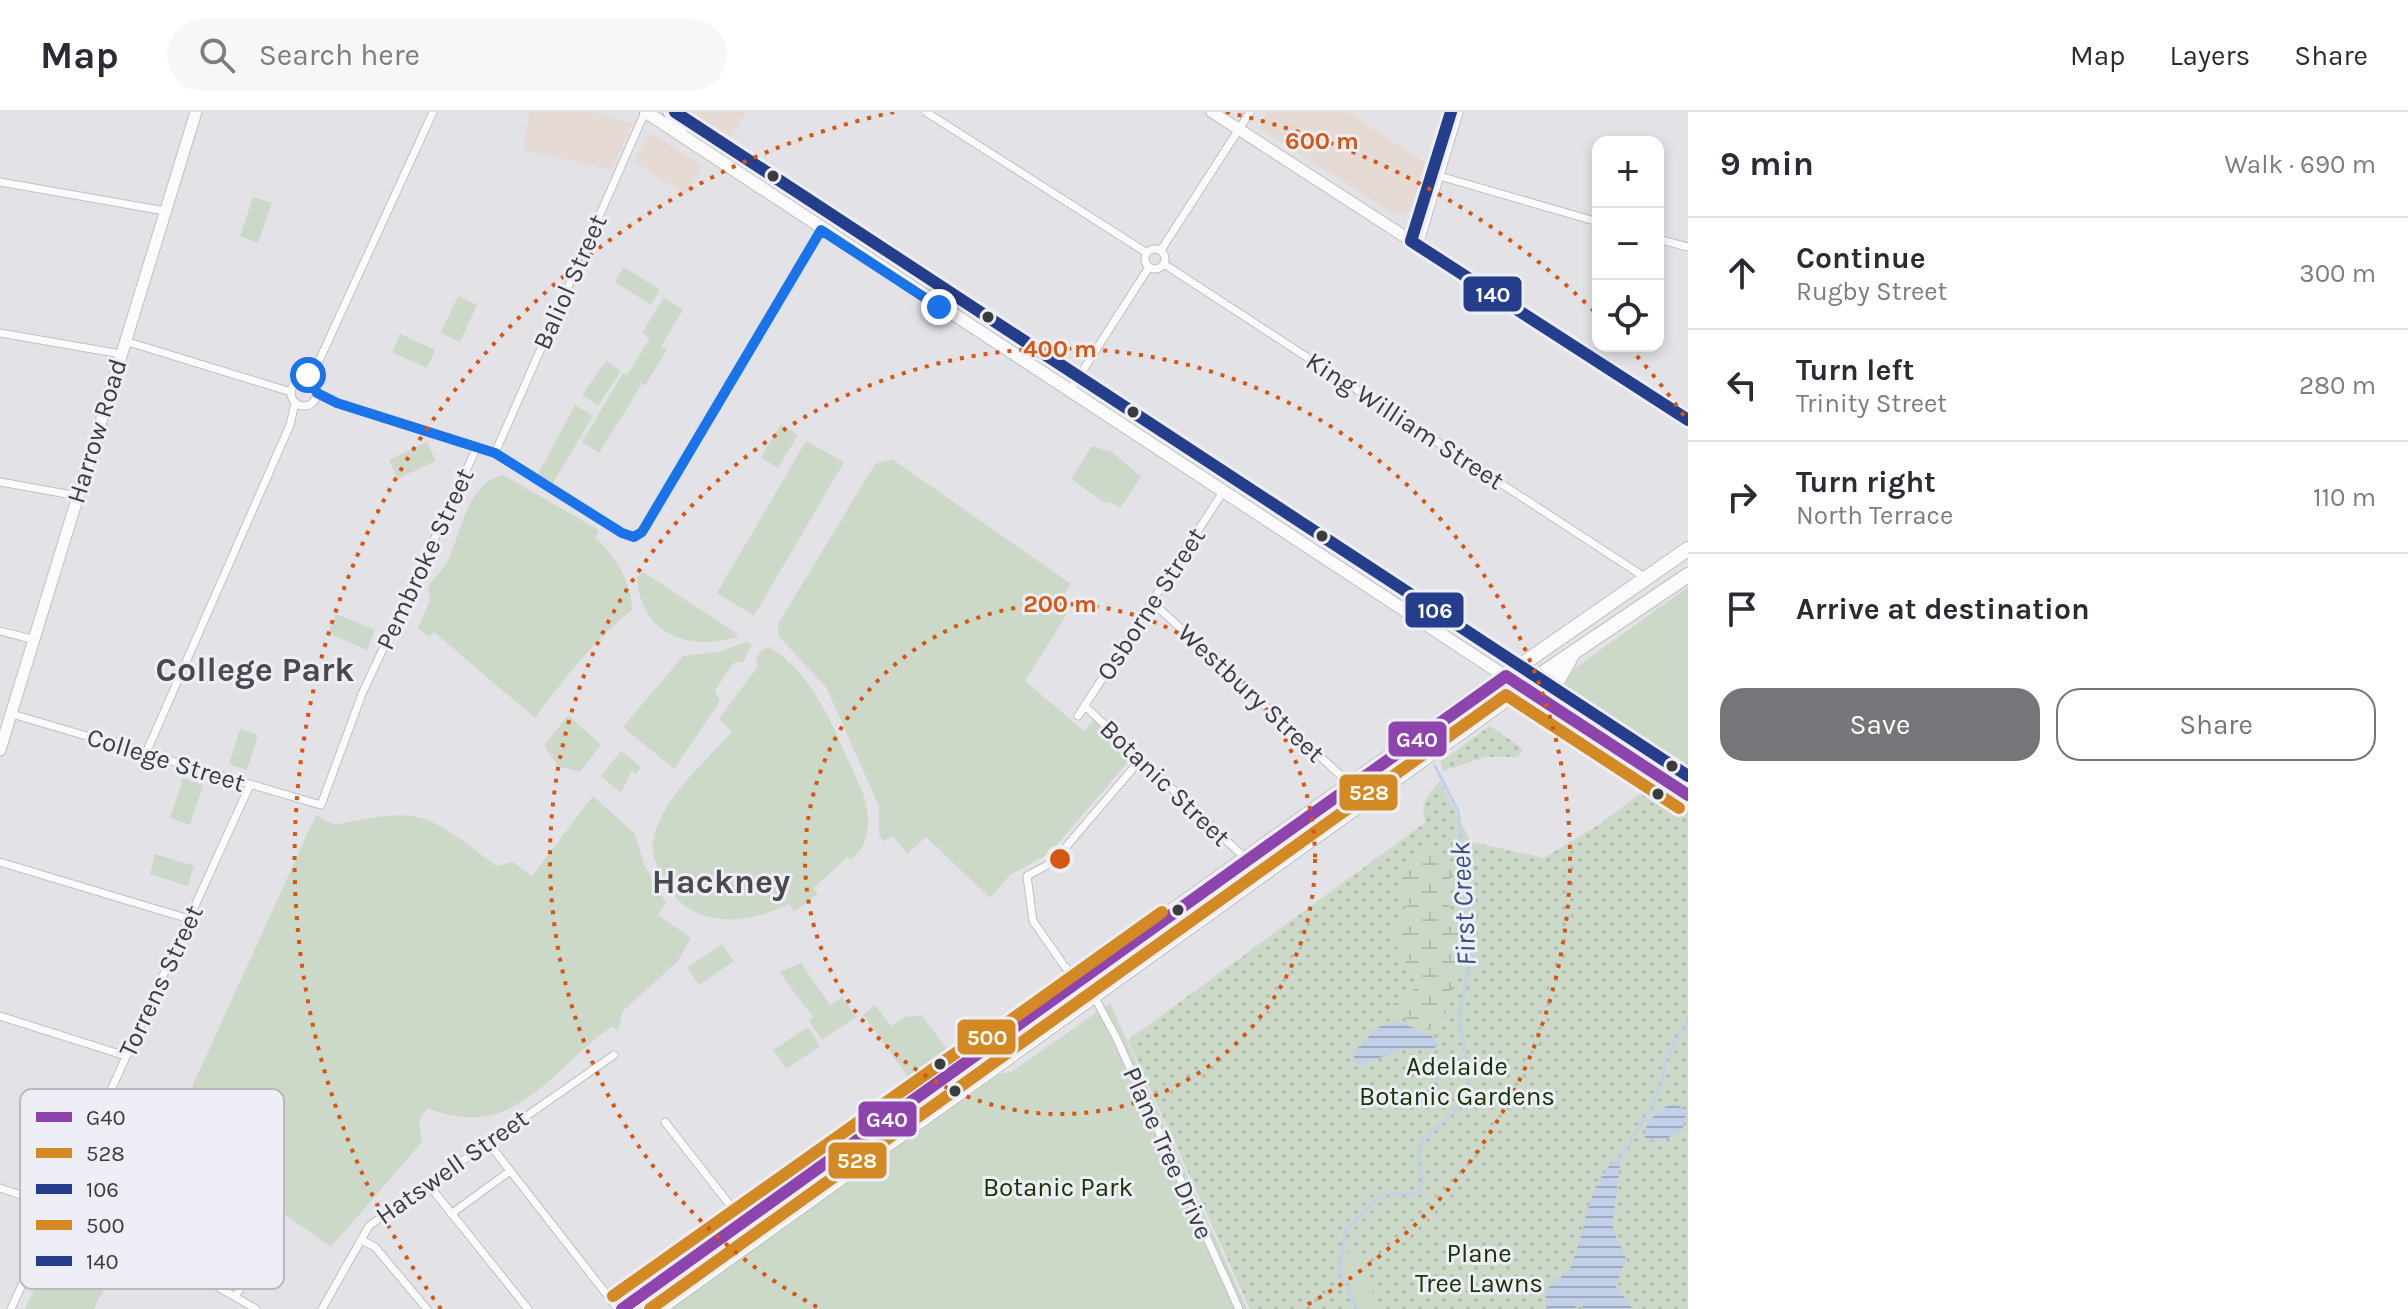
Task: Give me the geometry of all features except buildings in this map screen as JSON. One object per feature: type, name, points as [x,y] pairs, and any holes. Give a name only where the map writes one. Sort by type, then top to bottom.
[{"type":"highway","points":[[615,1308],[744,1223],[1069,990],[1137,936],[1688,549]]},
{"type":"highway","points":[[658,1309],[1574,651],[1688,575]]},
{"type":"highway","points":[[1646,578],[1658,594]]},
{"type":"highway","points":[[1550,705],[1553,689],[1574,651]]},
{"type":"highway","points":[[1370,771],[1397,778]]},
{"type":"highway","points":[[969,1063],[995,1056],[1083,994],[1088,993],[1095,998]]},
{"type":"highway","points":[[744,1223],[782,1221]]},
{"type":"main road","points":[[646,112],[821,230],[1523,688]]},
{"type":"street","name":"Harrow Road","points":[[0,750],[196,112]]},
{"type":"street","points":[[292,389],[318,363],[433,112]]},
{"type":"street","name":"Baliol Street","points":[[495,453],[646,112]]},
{"type":"street","points":[[669,112],[671,120],[692,144]]},
{"type":"street","points":[[926,112],[1147,253],[1161,250],[1250,112]]},
{"type":"street","points":[[1212,112],[1688,420]]},
{"type":"street","points":[[1414,243],[1454,112]]},
{"type":"street","points":[[1436,175],[1592,220]]},
{"type":"street","points":[[0,182],[165,211]]},
{"type":"street","points":[[304,380],[316,394],[337,403],[495,453],[622,533],[634,537],[642,532],[821,230]]},
{"type":"street","points":[[1664,241],[1688,247]]},
{"type":"street","points":[[1147,253],[1145,259],[1149,267],[1156,269],[1164,264],[1165,254],[1161,250]]},
{"type":"street","name":"King William Street","points":[[1164,264],[1646,578]]},
{"type":"street","points":[[1069,392],[1149,267]]},
{"type":"street","points":[[0,333],[121,354]]},
{"type":"street","points":[[125,341],[292,389]]},
{"type":"street","points":[[316,394],[318,363]]},
{"type":"street","points":[[292,389],[299,405]]},
{"type":"street","points":[[146,753],[299,405],[316,394]]},
{"type":"street","name":"Pembroke Street","points":[[321,805],[362,694],[477,447]]},
{"type":"street","points":[[0,482],[78,496]]},
{"type":"street","name":"Osborne Street","points":[[1078,716],[1223,492]]},
{"type":"street","name":"Westbury Street","points":[[1152,602],[1350,784]]},
{"type":"street","points":[[0,631],[35,640]]},
{"type":"street","points":[[1523,688],[1688,795]]},
{"type":"street","name":"Botanic Street","points":[[1085,706],[1246,859]]},
{"type":"street","name":"College Street","points":[[12,714],[321,805]]},
{"type":"street","points":[[1084,979],[1065,967],[1033,921],[1027,876],[1053,862],[1141,759]]},
{"type":"street","name":"Torrens Street","points":[[111,1089],[250,785]]},
{"type":"street","points":[[0,862],[189,919]]},
{"type":"street","points":[[1065,967],[1069,990]]},
{"type":"street","name":"Plane Tree Drive","points":[[1095,998],[1116,1037],[1239,1309]]},
{"type":"street","points":[[0,1016],[126,1056]]},
{"type":"street","name":"Hatswell Street","points":[[322,1309],[369,1226],[614,1055]]},
{"type":"street","points":[[665,1122],[744,1223]]},
{"type":"street","points":[[487,1141],[615,1308]]},
{"type":"street","points":[[451,1214],[510,1171]]},
{"type":"street","points":[[428,1184],[528,1309]]},
{"type":"street","points":[[0,1188],[20,1194]]},
{"type":"street","points":[[361,1240],[375,1247],[427,1309]]},
{"type":"street","name":"Torrens Street","points":[[11,1309],[20,1289]]},
{"type":"street","points":[[221,1289],[256,1309]]},
{"type":"street","points":[[235,1297],[240,1289]]},
{"type":"shaded area","points":[[529,112],[592,112],[633,123],[612,170],[523,150]]},
{"type":"shaded area","points":[[675,112],[747,112],[723,149],[679,119]]},
{"type":"shaded area","points":[[1266,112],[1349,112],[1425,162],[1412,209],[1406,215],[1395,215],[1259,128]]},
{"type":"shaded area","points":[[651,133],[703,166],[686,194],[633,161]]},
{"type":"green space","points":[[253,197],[272,203],[258,243],[240,236]]},
{"type":"green space","points":[[624,267],[660,290],[651,305],[615,282]]},
{"type":"green space","points":[[458,296],[477,305],[460,342],[441,333]]},
{"type":"green space","points":[[664,297],[683,310],[661,346],[667,350],[645,385],[628,375],[642,384],[599,453],[582,442],[623,373],[627,375],[649,339],[655,342],[642,333]]},
{"type":"green space","points":[[400,334],[435,350],[427,368],[392,352]]},
{"type":"green space","points":[[606,361],[621,371],[598,406],[582,395]]},
{"type":"green space","points":[[575,405],[593,416],[553,483],[538,474]]},
{"type":"green space","points":[[781,424],[798,435],[778,468],[761,457]]},
{"type":"green space","points":[[806,441],[844,462],[754,616],[717,593]]},
{"type":"green space","points":[[427,442],[436,461],[397,479],[389,460]]},
{"type":"green space","points":[[1092,446],[1112,452],[1141,477],[1120,508],[1111,502],[1105,503],[1071,479]]},
{"type":"green space","points":[[892,459],[1071,584],[1057,607],[1067,614],[1025,681],[1084,731],[1094,720],[1133,756],[1050,853],[1010,875],[990,898],[926,837],[907,854],[893,836],[884,841],[879,836],[879,806],[826,687],[779,637],[778,624],[875,464]]},
{"type":"green space","points":[[503,475],[599,530],[595,538],[621,570],[631,600],[632,610],[592,647],[535,718],[434,632],[429,637],[418,628],[430,600],[428,588],[447,562],[473,499],[490,480]]},
{"type":"green space","points":[[643,572],[738,634],[737,637],[701,642],[669,634],[647,612],[640,596],[637,577]]},
{"type":"green space","points":[[1688,587],[1688,776],[1559,690],[1574,669]]},
{"type":"green space","points":[[336,614],[375,630],[367,650],[328,633]]},
{"type":"green space","points":[[746,642],[752,645],[743,662],[733,663],[715,691],[720,701],[674,769],[623,727],[683,656],[718,652]]},
{"type":"green space","points":[[769,647],[802,676],[826,712],[863,793],[868,829],[858,853],[851,859],[847,857],[814,888],[818,894],[794,912],[789,904],[753,917],[717,919],[686,906],[673,894],[656,864],[653,841],[674,796],[732,732],[719,719],[758,666],[756,658]]},
{"type":"green space","points":[[568,715],[601,745],[580,772],[558,766],[544,746]]},
{"type":"green space","points":[[1490,726],[1523,749],[1518,757],[1485,757],[1443,771],[1440,762]]},
{"type":"green space","points":[[240,729],[258,735],[247,770],[229,764]]},
{"type":"green space","points":[[621,751],[641,767],[636,774],[631,771],[621,793],[601,776]]},
{"type":"green space","points":[[183,778],[203,785],[190,825],[170,818]]},
{"type":"green space","name":"Adelaide Botanic Gardens","points":[[1440,781],[1471,842],[1544,858],[1600,824],[1650,786],[1688,811],[1688,1309],[1250,1309],[1128,1040],[1426,822],[1423,810],[1426,800]]},
{"type":"green space","points":[[593,796],[635,834],[644,864],[666,903],[658,915],[691,938],[677,962],[623,1011],[618,1031],[612,1027],[600,1035],[522,1102],[502,1112],[480,1117],[455,1116],[427,1108],[419,1121],[422,1142],[331,1247],[284,1214],[284,1089],[191,1089],[316,815],[335,825],[388,816],[423,818],[454,835],[497,866],[513,862],[532,876]]},
{"type":"green space","points":[[1434,847],[1447,855],[1451,873],[1448,900],[1460,939],[1456,972],[1439,1029],[1434,1031],[1386,1009],[1421,985],[1392,942],[1392,936],[1407,905],[1398,883],[1401,868],[1416,854]]},
{"type":"green space","points":[[155,854],[194,866],[188,886],[150,874]]},
{"type":"green space","points":[[722,944],[734,961],[699,985],[687,968]]},
{"type":"green space","points":[[801,963],[830,1005],[842,997],[856,1017],[822,1040],[809,1021],[813,1017],[779,972]]},
{"type":"green space","name":"Botanic Park","points":[[1110,1003],[1247,1309],[666,1309],[952,1105],[967,1098],[995,1076],[1010,1073]]},
{"type":"green space","points":[[875,1005],[891,1026],[904,1017],[921,1015],[950,1053],[911,1081],[863,1015]]},
{"type":"green space","points":[[808,1027],[820,1046],[786,1069],[773,1050]]},
{"type":"green space","points":[[1348,1250],[1368,1269],[1376,1309],[1360,1309],[1342,1269]]},
{"type":"green space","points":[[34,1289],[104,1289],[94,1309],[25,1309]]},
{"type":"water","points":[[1396,1021],[1432,1036],[1438,1045],[1433,1049],[1402,1049],[1360,1065],[1354,1062],[1354,1052],[1377,1028]]},
{"type":"water","points":[[1672,1104],[1687,1112],[1682,1130],[1662,1141],[1645,1139],[1646,1127],[1652,1117]]},
{"type":"water","points":[[1621,1157],[1612,1228],[1626,1258],[1616,1287],[1633,1309],[1583,1309],[1581,1302],[1574,1309],[1547,1309],[1545,1293],[1571,1266],[1594,1191],[1601,1177]]},
{"type":"waterway","name":"First Creek","points":[[1357,1309],[1339,1271],[1346,1228],[1383,1195],[1418,1193],[1423,1180],[1418,1161],[1421,1142],[1458,1108],[1470,1076],[1459,1019],[1471,957],[1469,912],[1458,866],[1460,826],[1458,811],[1435,766]]},
{"type":"waterway","points":[[1621,1157],[1651,1108],[1662,1082],[1666,1060],[1688,1018]]},
{"type":"transit line","name":"106","points":[[675,112],[1688,776]]},
{"type":"transit line","name":"140","points":[[1451,112],[1411,241],[1688,420]]},
{"type":"transit line","name":"G40","points":[[622,1309],[1506,676],[1688,795]]},
{"type":"transit line","name":"528","points":[[650,1309],[1506,695],[1679,808]]},
{"type":"transit line","name":"500","points":[[613,1296],[960,1050],[976,1045],[1162,912]]},
{"type":"district","name":"College Park","points":[[255,670]]},
{"type":"district","name":"Hackney","points":[[721,882]]},
{"type":"route","points":[[308,375],[304,380],[312,383],[317,393],[337,403],[495,453],[622,533],[634,537],[642,532],[821,230],[939,307]]},
{"type":"park label","name":"Plane Tree Lawns","points":[[1479,1268]]}]
